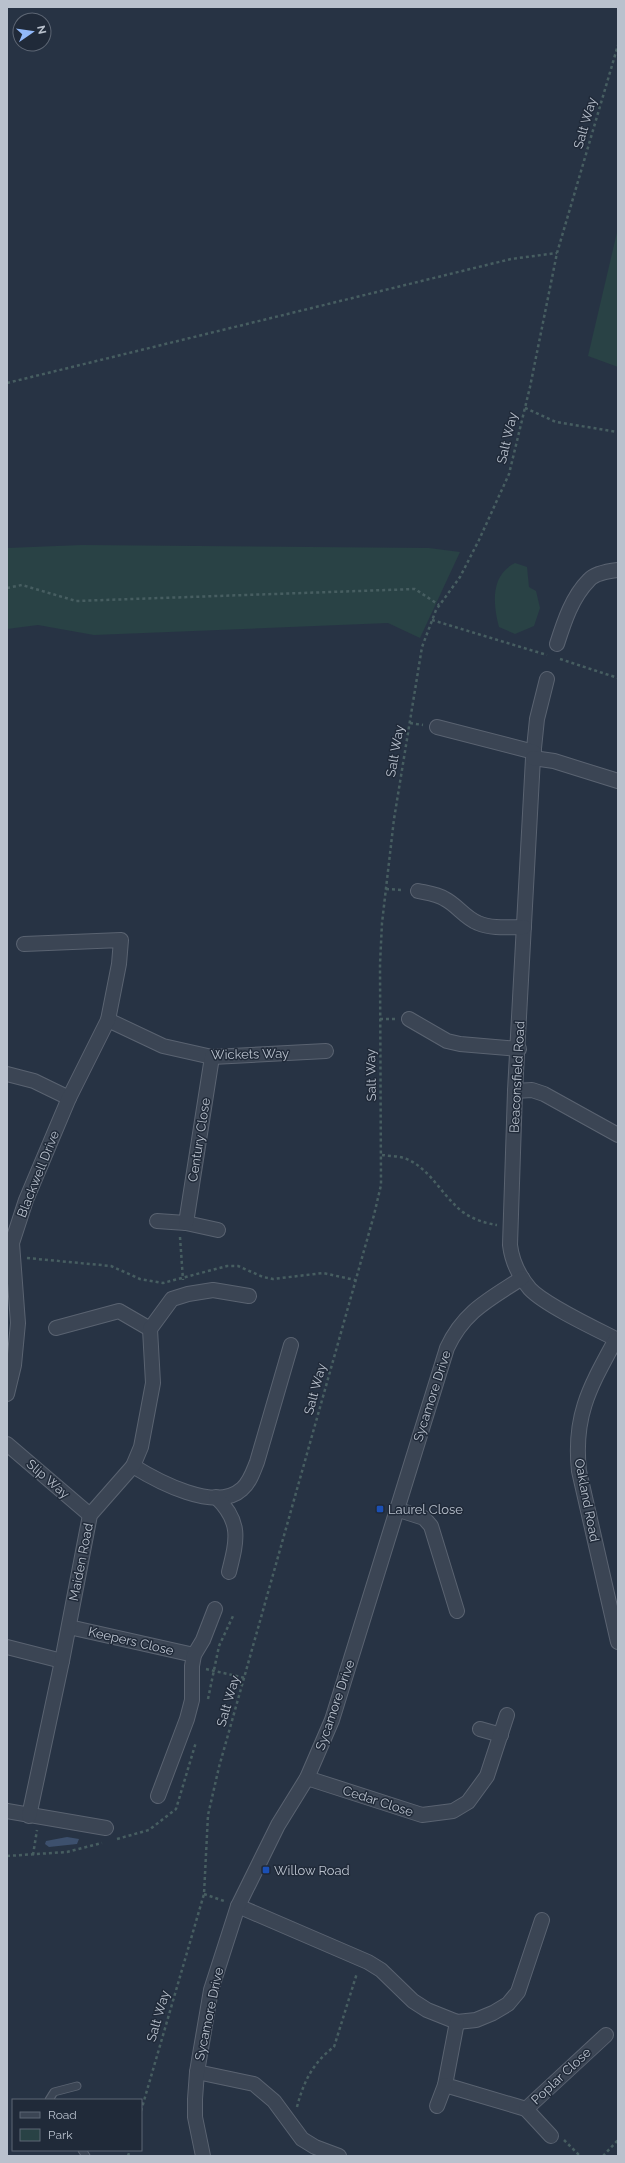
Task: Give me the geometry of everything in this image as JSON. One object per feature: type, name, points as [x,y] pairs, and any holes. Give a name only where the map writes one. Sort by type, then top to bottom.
[{"type":"street","points":[[557,644],[566,617],[589,579],[598,574],[618,570]]},
{"type":"street","name":"Beaconsfield Road","points":[[547,679],[539,707],[534,755],[524,927],[519,1049],[515,1091],[510,1227],[511,1257],[516,1270],[530,1289],[545,1300],[617,1340]]},
{"type":"street","points":[[437,727],[618,781]]},
{"type":"street","points":[[418,891],[435,894],[446,899],[465,915],[478,923],[494,927],[524,927]]},
{"type":"street","name":"Blackwell Drive","points":[[7,1394],[14,1365],[18,1323],[12,1243],[26,1200],[69,1098],[108,1020],[121,940],[24,944]]},
{"type":"street","name":"Wickets Way","points":[[108,1020],[163,1046],[212,1057],[326,1051]]},
{"type":"street","points":[[409,1020],[447,1041],[460,1044],[519,1049]]},
{"type":"street","name":"Century Close","points":[[182,1223],[212,1057]]},
{"type":"street","points":[[7,1074],[34,1081],[69,1098]]},
{"type":"street","points":[[515,1091],[532,1090],[544,1094],[618,1135]]},
{"type":"street","points":[[157,1221],[182,1223],[218,1230]]},
{"type":"street","name":"Sycamore Drive","points":[[203,2156],[195,2117],[197,2072],[211,1990],[238,1906],[278,1825],[307,1778],[332,1720],[447,1348],[454,1333],[465,1318],[522,1278]]},
{"type":"street","points":[[56,1328],[119,1311],[150,1329],[172,1299],[188,1294],[213,1290],[249,1296]]},
{"type":"street","name":"Maiden Road","points":[[34,1817],[90,1515],[133,1466],[141,1446],[153,1383],[150,1329]]},
{"type":"street","name":"Oakland Road","points":[[617,1340],[589,1389],[582,1410],[577,1453],[579,1472],[613,1597],[618,1642]]},
{"type":"street","points":[[133,1466],[158,1481],[183,1491],[216,1497],[225,1497],[241,1490],[251,1479],[291,1345]]},
{"type":"street","name":"Slip Way","points":[[7,1444],[90,1515]]},
{"type":"street","points":[[216,1497],[227,1508],[237,1530],[237,1543],[229,1572]]},
{"type":"street","points":[[396,1509],[424,1518],[431,1526],[457,1611]]},
{"type":"street","points":[[158,1796],[187,1719],[192,1700],[193,1660],[203,1640],[215,1609]]},
{"type":"street","name":"Keepers Close","points":[[69,1627],[193,1660]]},
{"type":"street","points":[[7,1647],[62,1661]]},
{"type":"street","name":"Cedar Close","points":[[307,1778],[422,1815],[453,1811],[468,1802],[487,1776],[507,1715]]},
{"type":"street","points":[[480,1729],[501,1735]]},
{"type":"street","points":[[7,1811],[34,1817],[106,1828]]},
{"type":"street","points":[[238,1906],[361,1959],[381,1970],[413,2001],[427,2010],[457,2022],[476,2020],[493,2013],[508,2004],[518,1992],[542,1920]]},
{"type":"street","points":[[437,2106],[445,2085],[457,2022]]},
{"type":"street","name":"Poplar Close","points":[[445,2085],[526,2109],[606,2035]]},
{"type":"street","points":[[197,2072],[254,2084],[274,2101],[302,2139],[315,2147],[339,2156]]},
{"type":"street","points":[[526,2109],[551,2136]]},
{"type":"lane","points":[[50,2099],[54,2092],[77,2086]]},
{"type":"path","name":"Salt Way","points":[[142,2108],[204,1894],[208,1815],[218,1767],[245,1678],[381,1185],[380,972],[382,922],[394,819],[422,647],[439,605],[460,577],[479,540],[509,474],[525,408],[557,253],[618,45]]},
{"type":"path","points":[[7,383],[503,261],[557,253]]},
{"type":"path","points":[[525,408],[556,422],[618,432]]},
{"type":"path","points":[[7,588],[22,585],[76,601],[415,589],[439,605]]},
{"type":"path","points":[[432,620],[618,678]]},
{"type":"path","points":[[382,1155],[404,1158],[421,1169],[441,1187],[462,1212],[485,1223],[510,1227]]},
{"type":"path","points":[[182,1223],[182,1278],[188,1294]]},
{"type":"path","points":[[13,1257],[111,1266],[140,1279],[163,1283],[227,1266],[238,1266],[263,1277],[273,1279],[323,1273],[355,1280]]},
{"type":"path","points":[[193,1660],[245,1678]]},
{"type":"path","points":[[33,1855],[34,1817]]},
{"type":"path","points":[[204,1894],[238,1906]]},
{"type":"path","points":[[290,2124],[296,2112],[306,2078],[326,2053],[334,2047],[361,1959]]},
{"type":"path","points":[[551,2136],[556,2131],[580,2156]]},
{"type":"path","points":[[603,2156],[618,2140]]},
{"type":"green space","points":[[618,228],[618,367],[588,356]]},
{"type":"green space","points":[[82,545],[429,548],[460,552],[420,638],[388,623],[94,635],[38,625],[7,629],[7,548]]},
{"type":"green space","points":[[515,563],[527,567],[529,587],[536,591],[540,608],[534,626],[515,634],[499,627],[495,609],[495,591],[501,575],[507,568]]},
{"type":"water","points":[[67,1837],[79,1839],[77,1844],[49,1847],[45,1844],[46,1841]]},
{"type":"place","name":"Laurel Close","points":[[380,1509]]},
{"type":"place","name":"Willow Road","points":[[266,1870]]}]
